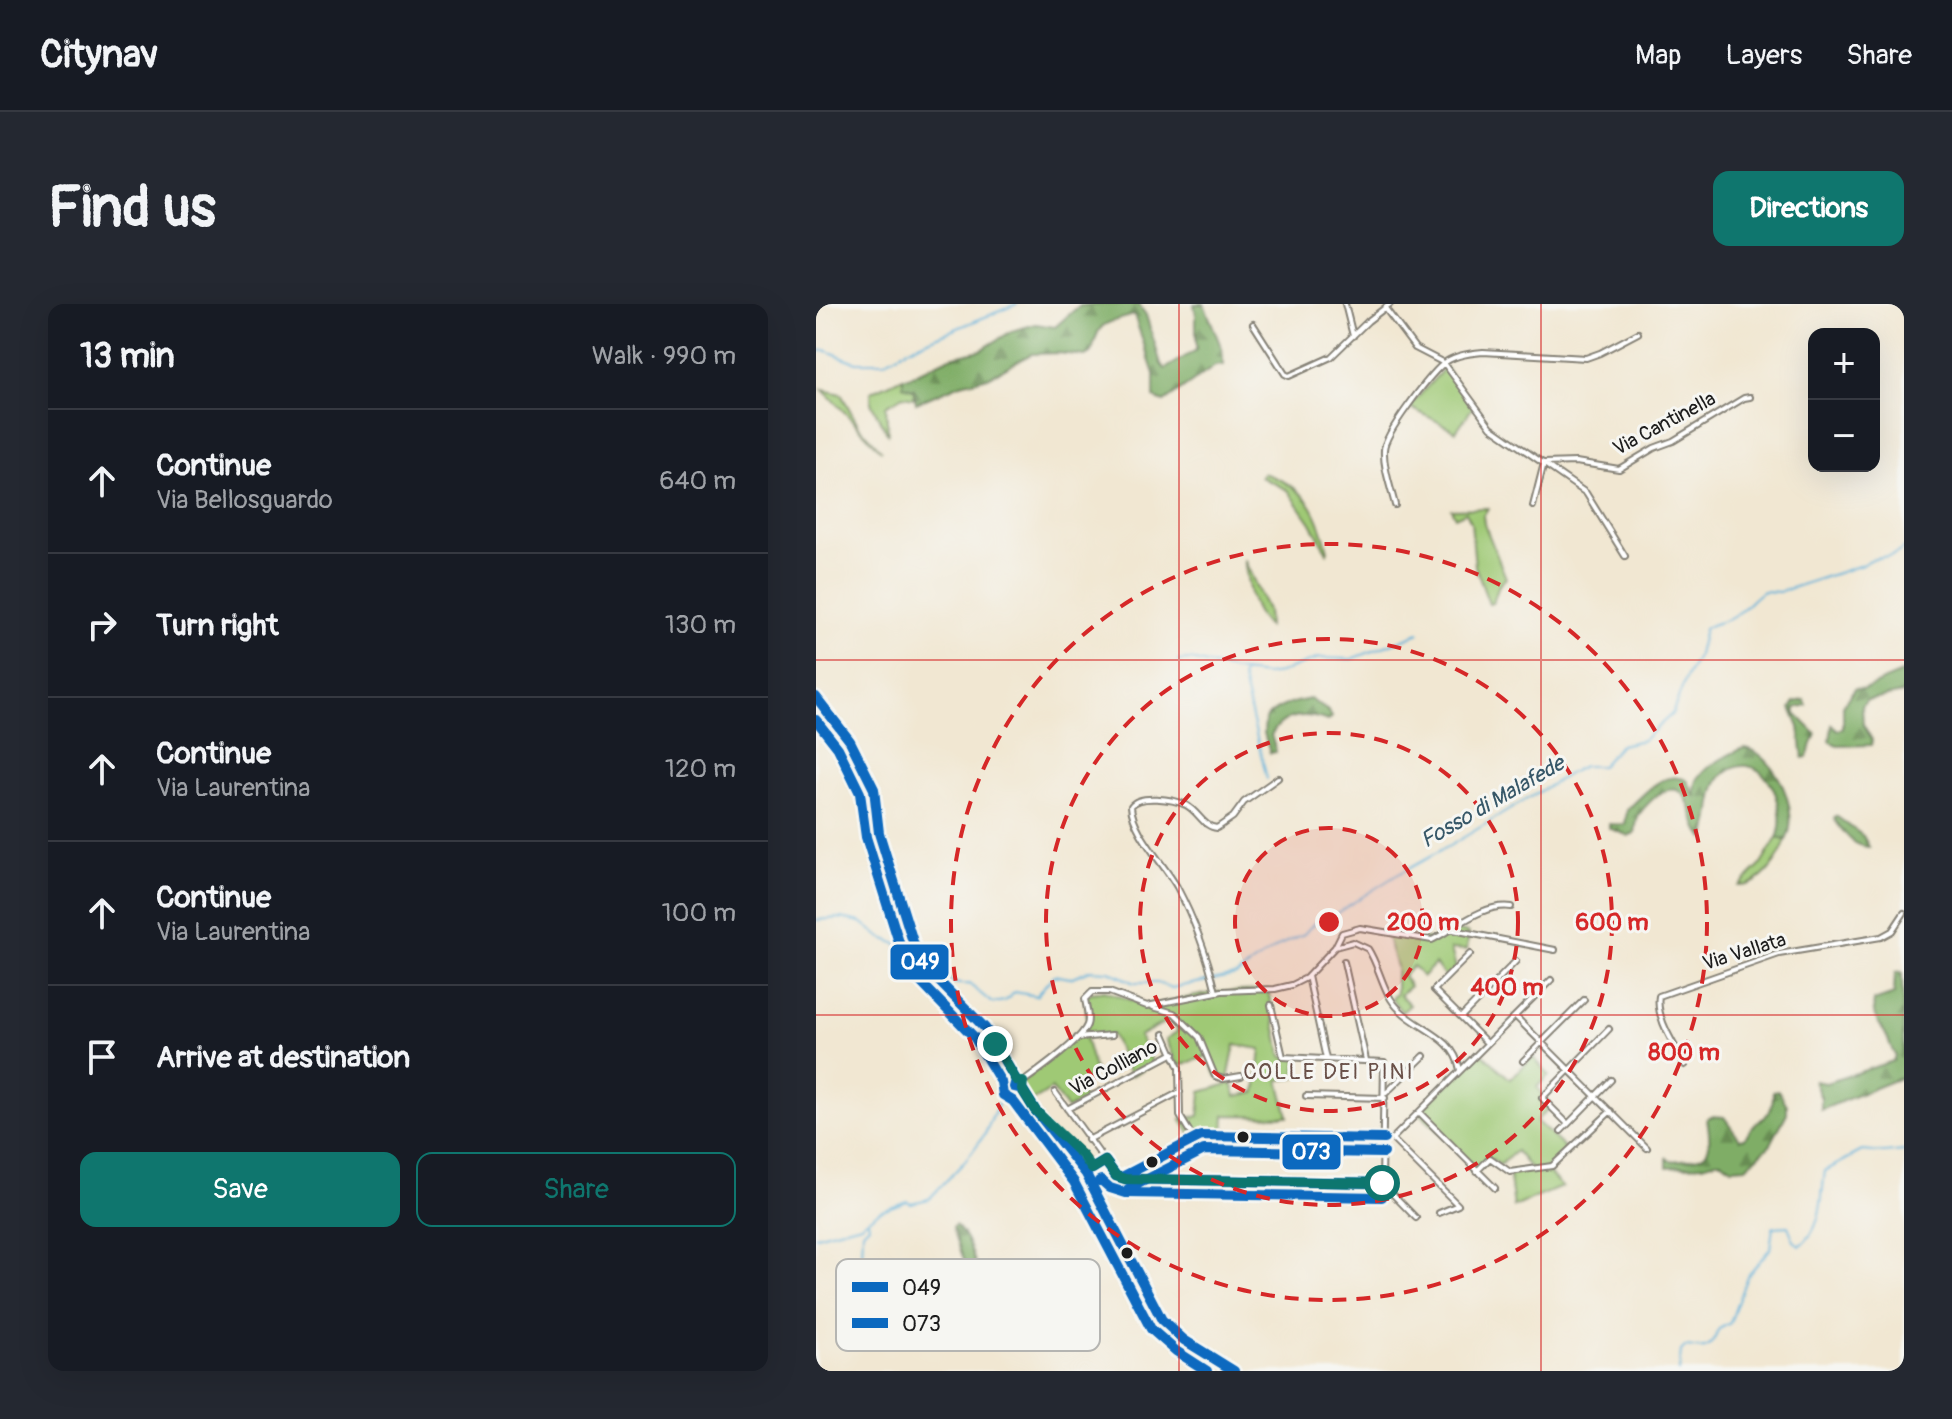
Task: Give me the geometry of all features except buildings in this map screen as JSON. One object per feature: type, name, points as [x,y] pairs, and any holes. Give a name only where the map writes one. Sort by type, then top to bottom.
[{"type":"main road","points":[[816,697],[850,741],[874,789],[879,833],[916,955],[928,973],[987,1032],[1035,1110],[1096,1185],[1162,1320],[1176,1334],[1234,1371]]},
{"type":"street","points":[[1345,304],[1353,336]]},
{"type":"street","points":[[1253,324],[1288,376],[1328,359],[1390,304]]},
{"type":"street","points":[[1385,308],[1415,348],[1444,363],[1491,427],[1586,493],[1625,556]]},
{"type":"street","points":[[1395,505],[1384,456],[1385,442],[1401,416],[1444,363],[1467,354],[1483,352],[1588,358],[1638,333]]},
{"type":"street","name":"Via Cantinella","points":[[1544,463],[1576,462],[1619,469],[1750,397]]},
{"type":"street","points":[[1533,506],[1544,463]]},
{"type":"street","points":[[1216,992],[1202,939],[1185,903],[1134,820],[1131,806],[1134,801],[1143,798],[1184,804],[1209,827],[1216,829],[1233,817],[1258,791],[1278,778]]},
{"type":"street","points":[[1147,1006],[1216,992],[1282,988],[1308,976],[1335,947],[1342,933],[1356,928],[1430,940],[1501,905],[1511,907]]},
{"type":"street","name":"Via Vallata","points":[[1685,1065],[1662,1018],[1659,996],[1779,954],[1881,937],[1891,932],[1904,913]]},
{"type":"street","points":[[1448,929],[1555,950]]},
{"type":"street","points":[[1335,947],[1352,942],[1367,947],[1396,1007],[1445,1041],[1455,1054],[1460,1070]]},
{"type":"street","points":[[1470,954],[1434,990],[1487,1043]]},
{"type":"street","points":[[1461,1017],[1516,961]]},
{"type":"street","points":[[1344,962],[1366,1060]]},
{"type":"street","points":[[1308,976],[1326,1059]]},
{"type":"street","points":[[1128,1176],[1194,1139],[1219,1135],[1392,1139],[1551,980]]},
{"type":"street","points":[[1020,1084],[1075,1039],[1087,1025],[1085,999],[1092,992],[1109,992],[1171,1011],[1204,1044],[1215,1076],[1225,1079],[1241,1076]]},
{"type":"street","points":[[1523,1061],[1584,1000]]},
{"type":"street","points":[[1271,1005],[1283,1057],[1384,1062],[1382,1183]]},
{"type":"street","points":[[1515,1016],[1647,1148]]},
{"type":"street","points":[[1568,1124],[1542,1098],[1609,1029]]},
{"type":"street","points":[[1164,1034],[1180,1072],[1180,1117],[1194,1139]]},
{"type":"street","points":[[1075,1039],[1112,1035]]},
{"type":"street","name":"Via Colliano","points":[[1067,1109],[1174,1053]]},
{"type":"street","points":[[1306,1096],[1385,1096],[1424,1056]]},
{"type":"street","points":[[1561,1131],[1611,1080]]},
{"type":"street","points":[[1055,1092],[1118,1177],[1382,1183],[1416,1218]]},
{"type":"street","points":[[1088,1140],[1180,1092]]},
{"type":"street","points":[[1477,1171],[1490,1158],[1510,1172],[1552,1166],[1611,1111]]},
{"type":"street","points":[[1419,1112],[1495,1188]]},
{"type":"street","points":[[1050,1127],[1083,1156],[1092,1169],[1096,1185]]},
{"type":"street","points":[[1392,1139],[1458,1205],[1439,1213]]},
{"type":"street","points":[[1092,1169],[1105,1161]]},
{"type":"green space","points":[[1138,304],[1146,315],[1165,369],[1196,350],[1194,304],[1204,304],[1222,349],[1223,365],[1215,366],[1164,402],[1154,398],[1154,374],[1134,315],[1100,328],[1092,352],[1085,356],[1031,354],[988,377],[961,384],[916,403],[914,390],[903,385],[903,377],[950,357],[981,350],[1012,331],[1036,324],[1055,327],[1079,306]]},
{"type":"green space","points":[[1445,367],[1473,407],[1456,431],[1409,407]]},
{"type":"green space","points":[[903,377],[903,385],[914,390],[914,398],[903,396],[886,406],[888,435],[871,403],[871,392]]},
{"type":"green space","points":[[823,390],[841,394],[859,426],[882,451]]},
{"type":"green space","points":[[1263,473],[1290,485],[1308,501],[1319,522],[1327,553],[1288,490],[1261,477]]},
{"type":"green space","points":[[1488,508],[1483,516],[1484,523],[1506,578],[1499,585],[1493,603],[1489,604],[1475,566],[1471,522],[1466,512],[1455,517],[1451,509]]},
{"type":"green space","points":[[1244,559],[1267,610],[1268,627],[1253,604]]},
{"type":"green space","points":[[1904,672],[1904,693],[1866,700],[1862,706],[1863,724],[1872,740],[1871,745],[1837,746],[1830,741],[1832,725],[1838,730],[1843,729],[1843,705],[1855,688],[1864,689]]},
{"type":"green space","points":[[1310,699],[1332,717],[1328,721],[1304,716],[1282,722],[1271,735],[1276,752],[1270,753],[1264,733],[1265,719],[1291,703]]},
{"type":"green space","points":[[1805,700],[1807,705],[1796,708],[1796,714],[1816,734],[1807,757],[1803,758],[1799,727],[1791,708],[1795,702]]},
{"type":"green space","points":[[1746,748],[1767,762],[1783,786],[1790,815],[1786,840],[1777,838],[1780,810],[1776,794],[1759,771],[1748,766],[1735,768],[1717,783],[1705,838],[1685,797],[1679,791],[1671,790],[1658,795],[1643,809],[1637,819],[1635,833],[1629,836],[1609,828],[1609,824],[1625,825],[1627,810],[1654,785],[1669,778],[1687,780],[1696,797],[1697,781],[1703,773],[1734,752]]},
{"type":"green space","points":[[1836,816],[1863,836],[1869,847],[1849,838],[1834,819]]},
{"type":"green space","points":[[1777,838],[1786,840],[1768,870],[1755,882],[1739,886],[1760,866]]},
{"type":"green space","points":[[1448,929],[1469,933],[1467,950],[1451,949],[1456,968],[1446,978],[1435,964],[1422,977],[1413,966],[1403,976],[1410,986],[1400,995],[1410,1005],[1402,1012],[1391,998],[1396,994],[1396,967],[1386,933],[1432,940]]},
{"type":"green space","points":[[1902,972],[1904,1076],[1821,1110],[1821,1098],[1814,1081],[1826,1083],[1893,1061],[1895,1055],[1873,1007],[1874,1001],[1894,994],[1895,973]]},
{"type":"green space","points":[[1268,990],[1281,1053],[1283,1057],[1297,1058],[1296,1078],[1279,1080],[1288,1116],[1225,1115],[1224,1136],[1194,1139],[1181,1119],[1199,1116],[1201,1092],[1232,1083],[1236,1096],[1256,1092],[1261,1049],[1235,1045],[1228,1079],[1217,1077],[1208,1056],[1178,1066],[1166,1039],[1178,1031],[1171,1019],[1139,1036],[1154,1064],[1131,1076],[1112,1035],[1085,1038],[1095,1073],[1075,1086],[1085,1100],[1067,1109],[1052,1089],[1030,1103],[1022,1089],[1015,1089],[1018,1079],[1023,1081],[1088,1026],[1085,999],[1090,993],[1105,991],[1147,1006],[1216,992]]},
{"type":"green space","points":[[1480,1051],[1510,1079],[1533,1057],[1549,1075],[1537,1087],[1550,1107],[1536,1121],[1568,1151],[1547,1171],[1562,1187],[1514,1207],[1509,1172],[1531,1169],[1516,1151],[1500,1165],[1492,1159],[1477,1171],[1419,1112]]},
{"type":"green space","points":[[1778,1090],[1787,1105],[1787,1113],[1771,1144],[1746,1167],[1732,1168],[1722,1161],[1716,1161],[1667,1167],[1667,1158],[1671,1161],[1683,1160],[1705,1154],[1709,1142],[1707,1119],[1711,1116],[1724,1117],[1740,1139],[1745,1138],[1755,1124],[1768,1114],[1773,1091]]},
{"type":"green space","points":[[955,1225],[966,1238],[974,1259],[964,1259],[953,1228]]},
{"type":"waterway","points":[[816,352],[825,350],[855,362],[884,362],[911,347],[1017,304]]},
{"type":"waterway","name":"Fosso di Malafede","points":[[921,954],[935,961],[950,981],[969,984],[992,1003],[1005,1001],[1015,992],[1036,996],[1054,975],[1070,978],[1089,970],[1109,971],[1134,983],[1157,983],[1172,988],[1236,975],[1280,945],[1304,934],[1314,923],[1332,916],[1575,770],[1584,766],[1601,766],[1620,745],[1643,740],[1672,714],[1698,655],[1704,629],[1733,617],[1763,591],[1779,592],[1893,555],[1904,548]]},
{"type":"waterway","points":[[1178,661],[1191,660],[1266,675],[1319,658],[1352,659],[1419,633]]},
{"type":"waterway","points":[[1244,672],[1242,676],[1267,779]]},
{"type":"waterway","points":[[816,920],[841,918],[861,922],[880,937],[900,945],[909,958],[915,956]]},
{"type":"waterway","points":[[816,1236],[861,1224],[879,1211],[907,1201],[929,1199],[966,1160],[985,1134],[1003,1093]]},
{"type":"waterway","points":[[1679,1371],[1681,1351],[1685,1347],[1707,1347],[1719,1329],[1730,1323],[1747,1276],[1770,1249],[1773,1227],[1788,1226],[1794,1241],[1800,1246],[1808,1239],[1820,1212],[1825,1171],[1862,1151],[1904,1151]]},
{"type":"waterway","points":[[863,1259],[863,1231],[869,1225],[868,1220]]},
{"type":"transit line","name":"049","points":[[816,697],[850,741],[874,789],[879,833],[919,961],[985,1028],[1016,1080],[1014,1087],[1022,1089],[1086,1174],[1162,1320],[1184,1340],[1234,1371]]},
{"type":"transit line","name":"073","points":[[816,720],[838,748],[860,793],[866,837],[907,968],[974,1037],[1001,1082],[1003,1095],[1013,1101],[1074,1182],[1151,1329],[1176,1351],[1207,1371]]},
{"type":"transit line","name":"049","points":[[1122,1177],[1201,1136],[1384,1139]]},
{"type":"transit line","name":"073","points":[[1128,1189],[1204,1150],[1384,1153]]},
{"type":"transit line","name":"049","points":[[1092,1169],[1105,1161],[1116,1176],[1126,1179],[1382,1183]]},
{"type":"transit line","name":"073","points":[[1099,1181],[1126,1193],[1382,1197]]},
{"type":"district","name":"COLLE DEI PINI","points":[[1329,1071]]},
{"type":"route","points":[[995,1044],[1016,1080],[1023,1082],[1022,1089],[1035,1110],[1083,1156],[1092,1169],[1105,1161],[1116,1176],[1125,1179],[1382,1183]]}]
